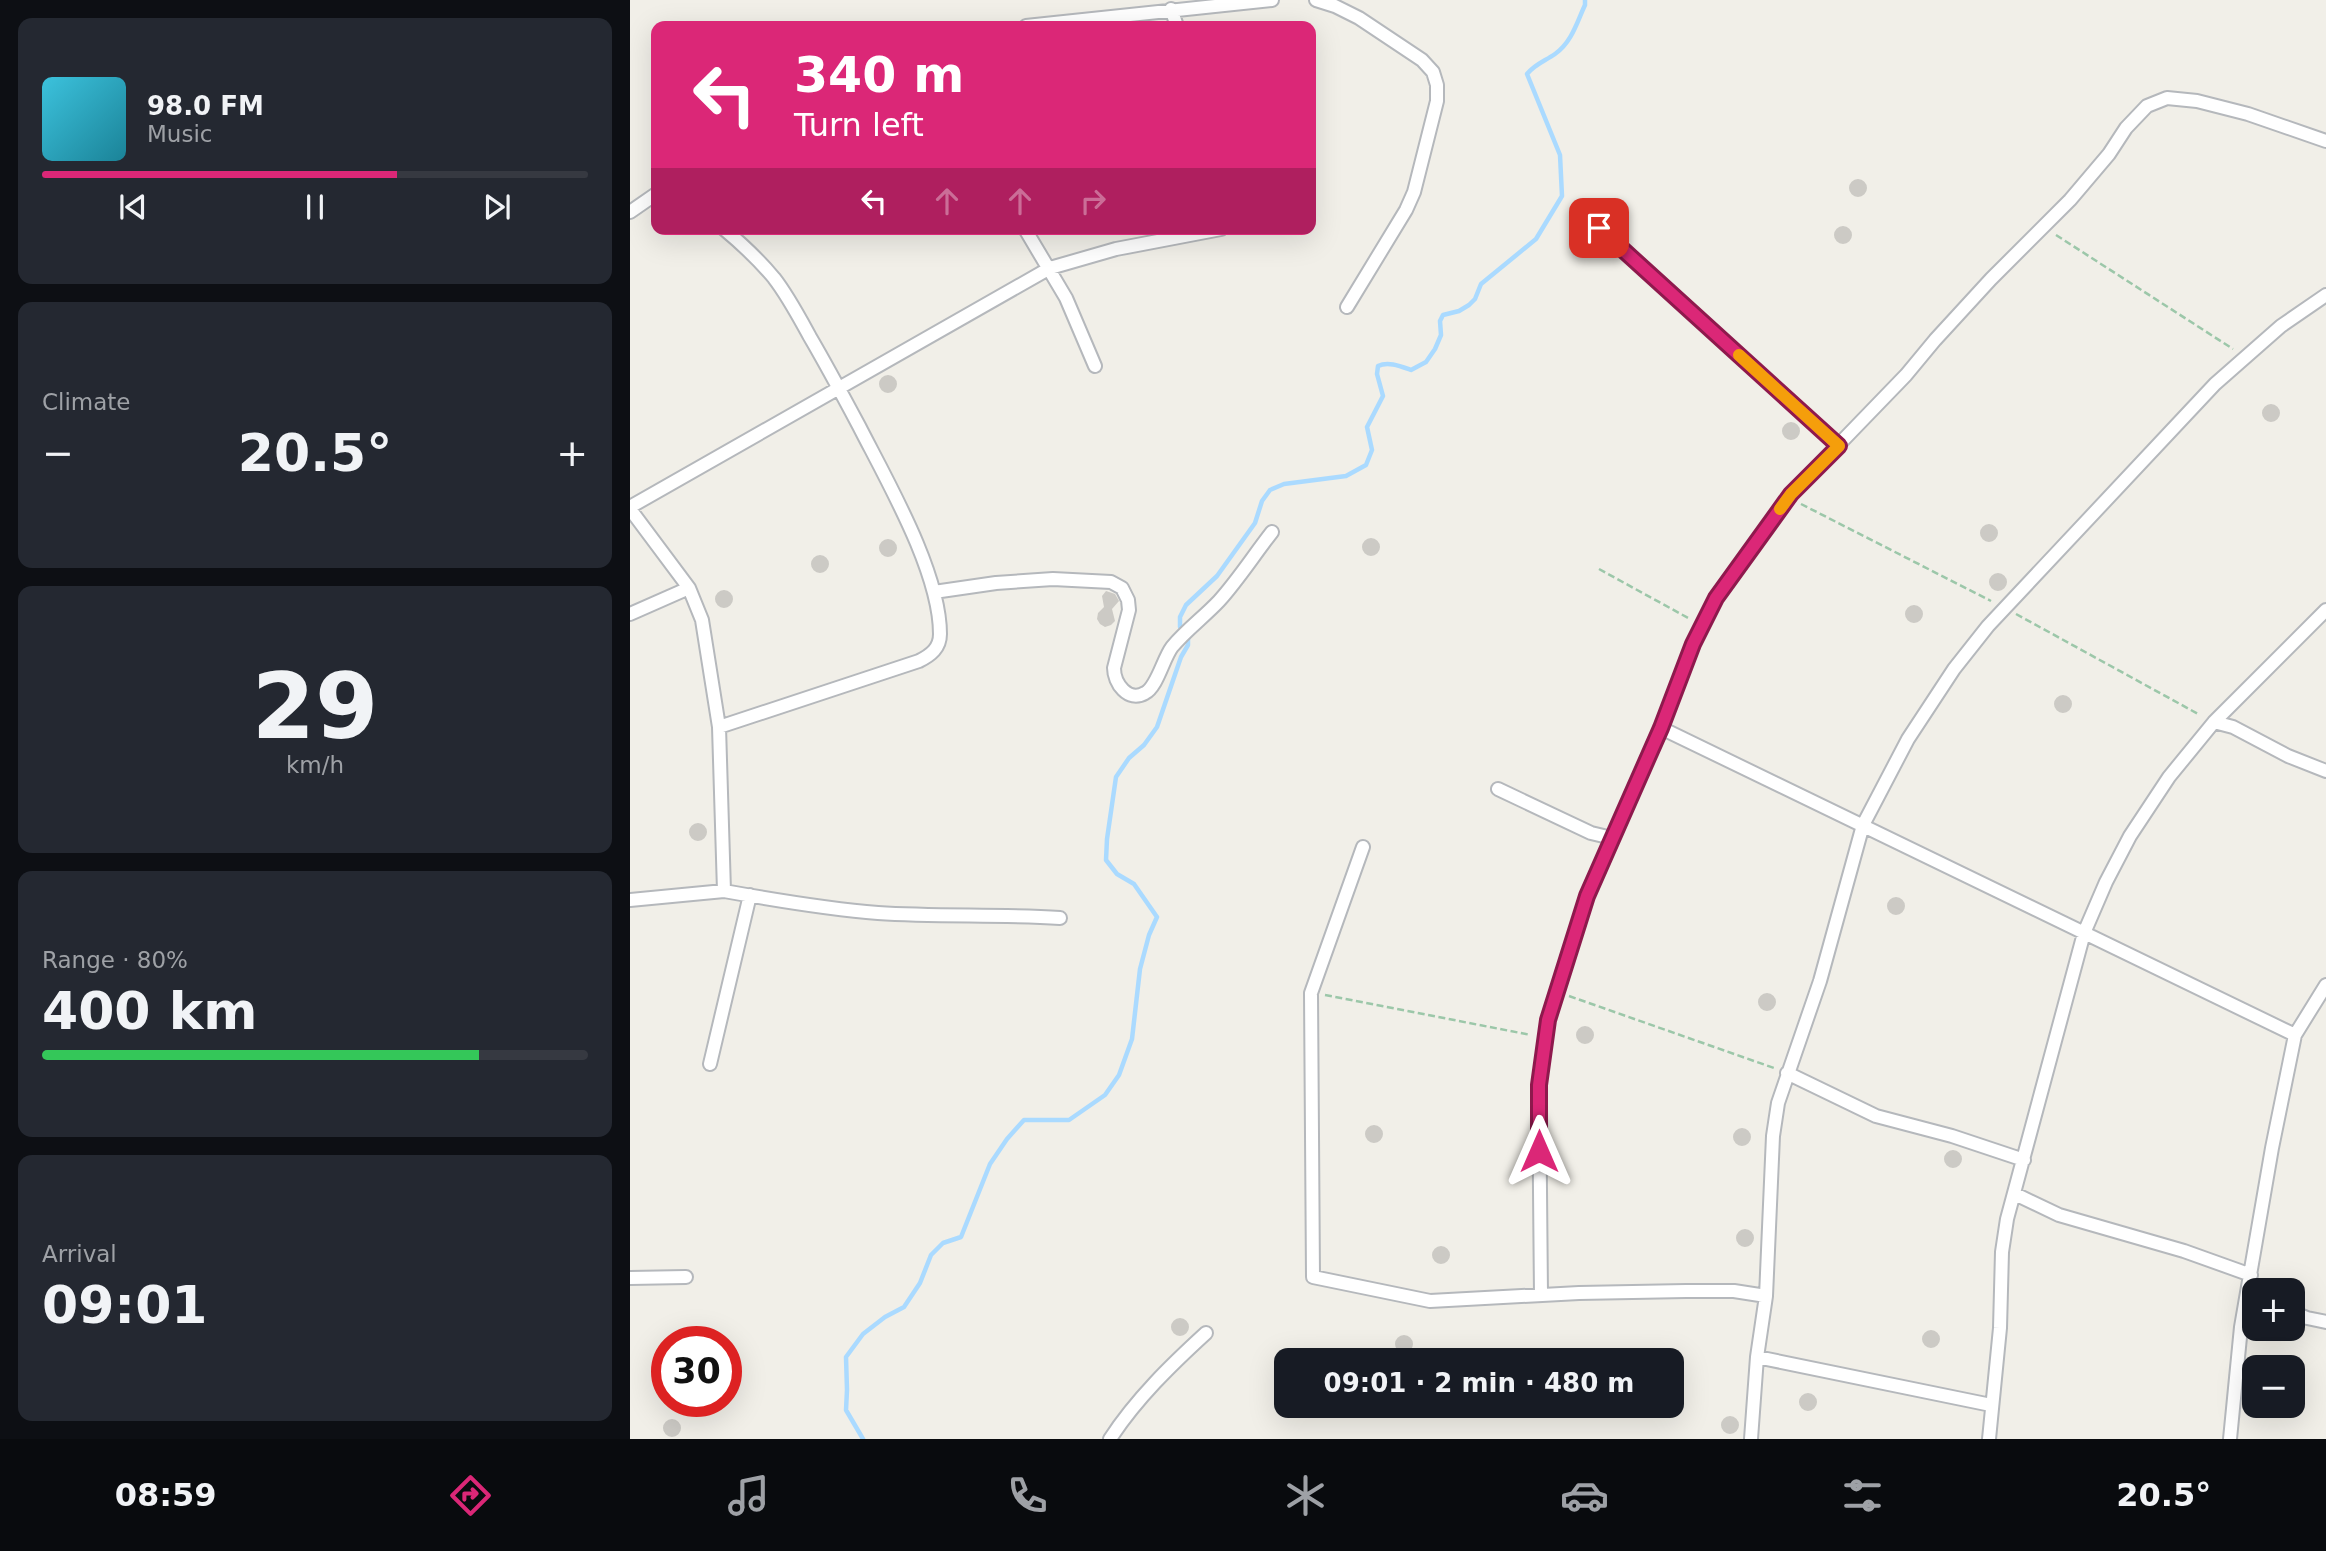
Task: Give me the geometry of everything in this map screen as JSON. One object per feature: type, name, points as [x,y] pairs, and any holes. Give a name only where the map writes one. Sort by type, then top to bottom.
[{"type":"street","points":[[1069,21],[1272,0]]},
{"type":"street","points":[[1316,0],[1359,18],[1422,60],[1433,72],[1437,85],[1437,101],[1415,192],[1348,307]]},
{"type":"street","points":[[1171,9],[1175,21]]},
{"type":"street","points":[[1541,1295],[1539,1085],[1548,1020],[1587,896],[1661,728],[1693,644],[1716,598],[1791,494],[1906,375],[1981,289],[2070,200],[2109,154],[2136,116],[2147,106],[2167,98],[2197,101],[2326,141]]},
{"type":"street","points":[[630,212],[651,197]]},
{"type":"street","points":[[1599,228],[1839,446]]},
{"type":"street","points":[[719,727],[931,655],[938,646],[940,634],[934,592],[904,516],[839,388],[774,278],[731,235]]},
{"type":"street","points":[[1029,235],[1066,298],[1095,366]]},
{"type":"street","points":[[724,891],[719,727],[702,620],[689,588],[630,508],[1050,268],[1116,249],[1190,235]]},
{"type":"street","points":[[1751,1439],[1757,1357],[1766,1296],[1773,1136],[1778,1103],[1820,981],[1863,825],[1908,739],[1954,669],[1988,626],[2215,384],[2281,326],[2326,295]]},
{"type":"street","points":[[934,592],[996,583],[1053,579],[1111,582],[1122,588],[1129,610],[1114,668],[1114,678],[1129,694],[1145,694],[1152,687],[1160,667],[1174,645],[1219,601],[1272,532]]},
{"type":"street","points":[[630,614],[689,588]]},
{"type":"street","points":[[1989,1439],[2000,1328],[2002,1252],[2007,1219],[2084,933],[2130,835],[2169,778],[2214,722],[2326,610]]},
{"type":"street","points":[[2214,722],[2233,727],[2288,756],[2326,771]]},
{"type":"street","points":[[1661,728],[2295,1035]]},
{"type":"street","points":[[1497,789],[1591,833],[1612,838]]},
{"type":"street","points":[[1363,847],[1311,993],[1313,1277],[1430,1301],[1541,1295],[1722,1291],[1766,1296]]},
{"type":"street","points":[[630,900],[724,891],[879,913],[996,914],[1060,918]]},
{"type":"street","points":[[710,1064],[750,895]]},
{"type":"street","points":[[2252,1278],[2272,1148],[2295,1035],[2326,985]]},
{"type":"street","points":[[1787,1073],[1876,1116],[1952,1136],[2024,1160]]},
{"type":"street","points":[[2015,1194],[2059,1215],[2183,1251],[2242,1280]]},
{"type":"street","points":[[630,1278],[686,1278]]},
{"type":"street","points":[[2305,1317],[2326,1322]]},
{"type":"street","points":[[2230,1439],[2242,1323]]},
{"type":"street","points":[[1110,1439],[1136,1404],[1171,1365],[1206,1333]]},
{"type":"street","points":[[1757,1357],[1991,1405]]},
{"type":"path","points":[[2043,227],[2244,356]]},
{"type":"path","points":[[1599,569],[1702,625]]},
{"type":"path","points":[[1557,992],[1787,1073]]},
{"type":"path","points":[[1311,993],[1545,1038]]},
{"type":"building","points":[[1858,179],[1864,182],[1867,188],[1864,194],[1858,197],[1852,194],[1849,188],[1852,182]]},
{"type":"building","points":[[1843,226],[1849,229],[1852,235],[1849,241],[1843,244],[1837,241],[1834,235],[1837,229]]},
{"type":"building","points":[[888,375],[894,378],[897,384],[894,390],[888,393],[882,390],[879,384],[882,378]]},
{"type":"building","points":[[2271,404],[2277,407],[2280,413],[2277,419],[2271,422],[2265,419],[2262,413],[2265,407]]},
{"type":"building","points":[[1791,422],[1797,425],[1800,431],[1797,437],[1791,440],[1785,437],[1782,431],[1785,425]]},
{"type":"building","points":[[1989,524],[1995,527],[1998,533],[1995,539],[1989,542],[1983,539],[1980,533],[1983,527]]},
{"type":"building","points":[[1371,538],[1377,541],[1380,547],[1377,553],[1371,556],[1365,553],[1362,547],[1365,541]]},
{"type":"building","points":[[888,539],[894,542],[897,548],[894,554],[888,557],[882,554],[879,548],[882,542]]},
{"type":"building","points":[[820,555],[826,558],[829,564],[826,570],[820,573],[814,570],[811,564],[814,558]]},
{"type":"building","points":[[1998,573],[2004,576],[2007,582],[2004,588],[1998,591],[1992,588],[1989,582],[1992,576]]},
{"type":"building","points":[[724,590],[730,593],[733,599],[730,605],[724,608],[718,605],[715,599],[718,593]]},
{"type":"building","points":[[1106,591],[1115,594],[1119,601],[1112,609],[1115,621],[1105,627],[1097,619],[1098,613],[1104,607],[1102,596]]},
{"type":"building","points":[[1914,605],[1920,608],[1923,614],[1920,620],[1914,623],[1908,620],[1905,614],[1908,608]]},
{"type":"building","points":[[2063,695],[2069,698],[2072,704],[2069,710],[2063,713],[2057,710],[2054,704],[2057,698]]},
{"type":"building","points":[[698,823],[704,826],[707,832],[704,838],[698,841],[692,838],[689,832],[692,826]]},
{"type":"building","points":[[1896,897],[1902,900],[1905,906],[1902,912],[1896,915],[1890,912],[1887,906],[1890,900]]},
{"type":"building","points":[[1767,993],[1773,996],[1776,1002],[1773,1008],[1767,1011],[1761,1008],[1758,1002],[1761,996]]},
{"type":"building","points":[[1585,1026],[1591,1029],[1594,1035],[1591,1041],[1585,1044],[1579,1041],[1576,1035],[1579,1029]]},
{"type":"building","points":[[1374,1125],[1380,1128],[1383,1134],[1380,1140],[1374,1143],[1368,1140],[1365,1134],[1368,1128]]},
{"type":"building","points":[[1742,1128],[1748,1131],[1751,1137],[1748,1143],[1742,1146],[1736,1143],[1733,1137],[1736,1131]]},
{"type":"building","points":[[1953,1150],[1959,1153],[1962,1159],[1959,1165],[1953,1168],[1947,1165],[1944,1159],[1947,1153]]},
{"type":"building","points":[[1745,1229],[1751,1232],[1754,1238],[1751,1244],[1745,1247],[1739,1244],[1736,1238],[1739,1232]]},
{"type":"building","points":[[1441,1246],[1447,1249],[1450,1255],[1447,1261],[1441,1264],[1435,1261],[1432,1255],[1435,1249]]},
{"type":"building","points":[[1180,1318],[1186,1321],[1189,1327],[1186,1333],[1180,1336],[1174,1333],[1171,1327],[1174,1321]]},
{"type":"building","points":[[1931,1330],[1937,1333],[1940,1339],[1937,1345],[1931,1348],[1925,1345],[1922,1339],[1925,1333]]},
{"type":"building","points":[[1404,1335],[1412,1341],[1411,1348],[1397,1348],[1395,1344],[1398,1338]]},
{"type":"building","points":[[1808,1393],[1814,1396],[1817,1402],[1814,1408],[1808,1411],[1802,1408],[1799,1402],[1802,1396]]},
{"type":"building","points":[[1730,1416],[1736,1419],[1739,1425],[1736,1431],[1730,1434],[1724,1431],[1721,1425],[1724,1419]]},
{"type":"building","points":[[672,1419],[678,1422],[681,1428],[678,1434],[672,1437],[666,1434],[663,1428],[666,1422]]},
{"type":"waterway","points":[[1180,627],[1180,617],[1186,605],[1217,576],[1255,523],[1262,501],[1270,490],[1284,484],[1346,476],[1366,465],[1372,450],[1367,427],[1383,396],[1377,374],[1378,366],[1390,364],[1411,370],[1426,362],[1441,335],[1440,321],[1443,315],[1469,305],[1475,299],[1481,284],[1536,239],[1562,196],[1560,155],[1527,74],[1566,44],[1585,0]]},
{"type":"waterway","points":[[863,1439],[846,1410],[846,1357],[863,1334],[904,1307],[920,1283],[931,1255],[943,1243],[961,1237],[990,1164],[1024,1120],[1069,1120],[1105,1095],[1119,1075],[1132,1039],[1140,969],[1157,917],[1134,884],[1117,874],[1106,860],[1116,777],[1157,727],[1181,657],[1188,645],[1188,638]]},
{"type":"slow traffic","points":[[1739,355],[1839,446],[1791,494],[1780,509]]},
{"type":"route","points":[[1539,1151],[1539,1085],[1548,1020],[1587,896],[1661,728],[1693,644],[1716,598],[1791,494],[1839,446],[1599,228]]}]
